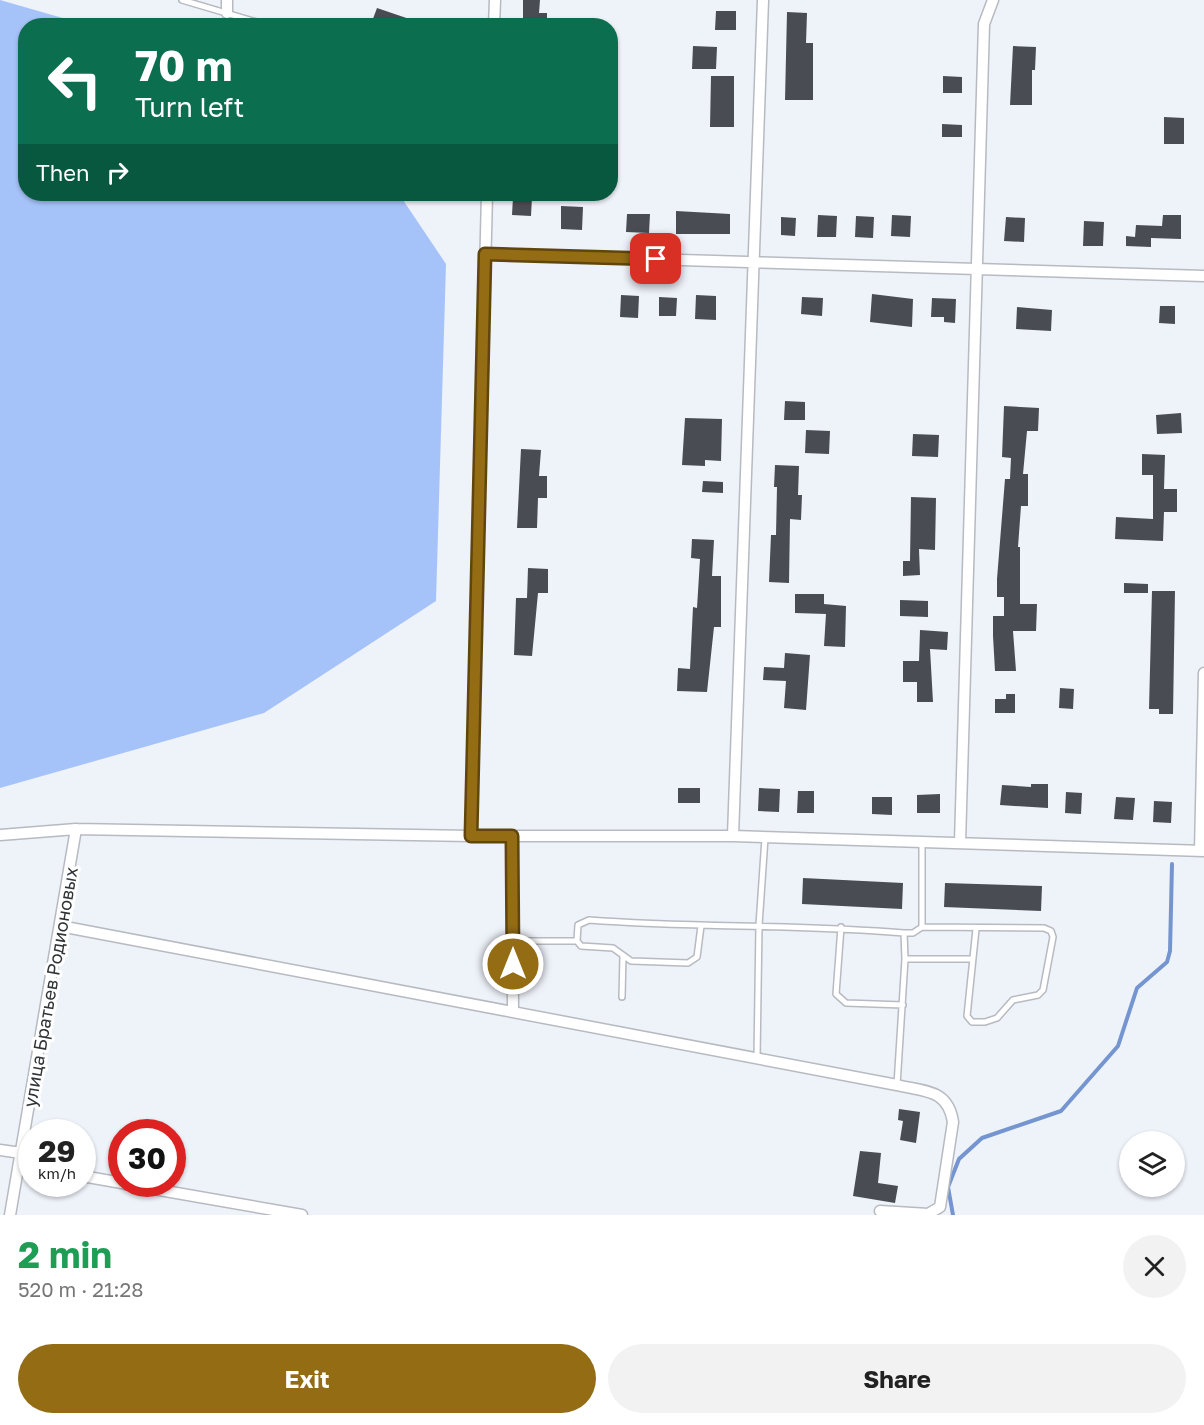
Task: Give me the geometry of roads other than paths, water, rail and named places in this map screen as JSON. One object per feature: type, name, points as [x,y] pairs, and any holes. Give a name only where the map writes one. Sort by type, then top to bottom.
[{"type":"street","points":[[226,0],[227,12]]},
{"type":"street","points":[[494,18],[495,0]]},
{"type":"street","points":[[733,836],[763,0]]},
{"type":"street","points":[[960,843],[979,269],[984,24],[993,0]]},
{"type":"street","points":[[471,836],[487,201]]},
{"type":"street","points":[[485,254],[1204,276]]},
{"type":"street","points":[[0,835],[76,829],[471,836],[733,836],[1202,851],[1204,673]]},
{"type":"street","name":"улица Братьев Родионовых","points":[[27,1119],[76,829]]},
{"type":"street","points":[[512,836],[513,1011]]},
{"type":"street","points":[[60,926],[897,1085],[941,1096],[951,1109],[953,1122],[940,1207],[928,1214],[880,1211]]},
{"type":"street","points":[[0,1150],[18,1153]]},
{"type":"street","name":"улица Братьев Родионовых","points":[[10,1215],[18,1175]]},
{"type":"street","points":[[186,1194],[302,1215]]},
{"type":"lane","points":[[182,0],[245,18]]},
{"type":"lane","points":[[757,1058],[759,925],[765,838]]},
{"type":"lane","points":[[922,842],[922,927]]},
{"type":"lane","points":[[701,926],[696,957],[688,963],[631,961],[613,948],[581,946],[577,941],[578,925],[589,920],[701,926],[841,927],[904,933],[913,933],[922,927],[976,930],[1044,928],[1051,931],[1053,937],[1043,990],[1038,995],[1012,1000],[997,1018],[985,1022],[972,1022],[967,1016],[976,930]]},
{"type":"lane","points":[[841,927],[836,994],[840,1000],[846,1003],[903,1005]]},
{"type":"lane","points":[[897,1085],[903,1005],[904,933]]},
{"type":"lane","points":[[512,941],[577,941]]},
{"type":"lane","points":[[622,997],[623,957]]},
{"type":"lane","points":[[905,959],[972,959]]},
{"type":"waterway","points":[[953,1215],[948,1187],[959,1159],[982,1138],[1061,1111],[1118,1046],[1137,988],[1167,962],[1170,951],[1172,864]]}]
